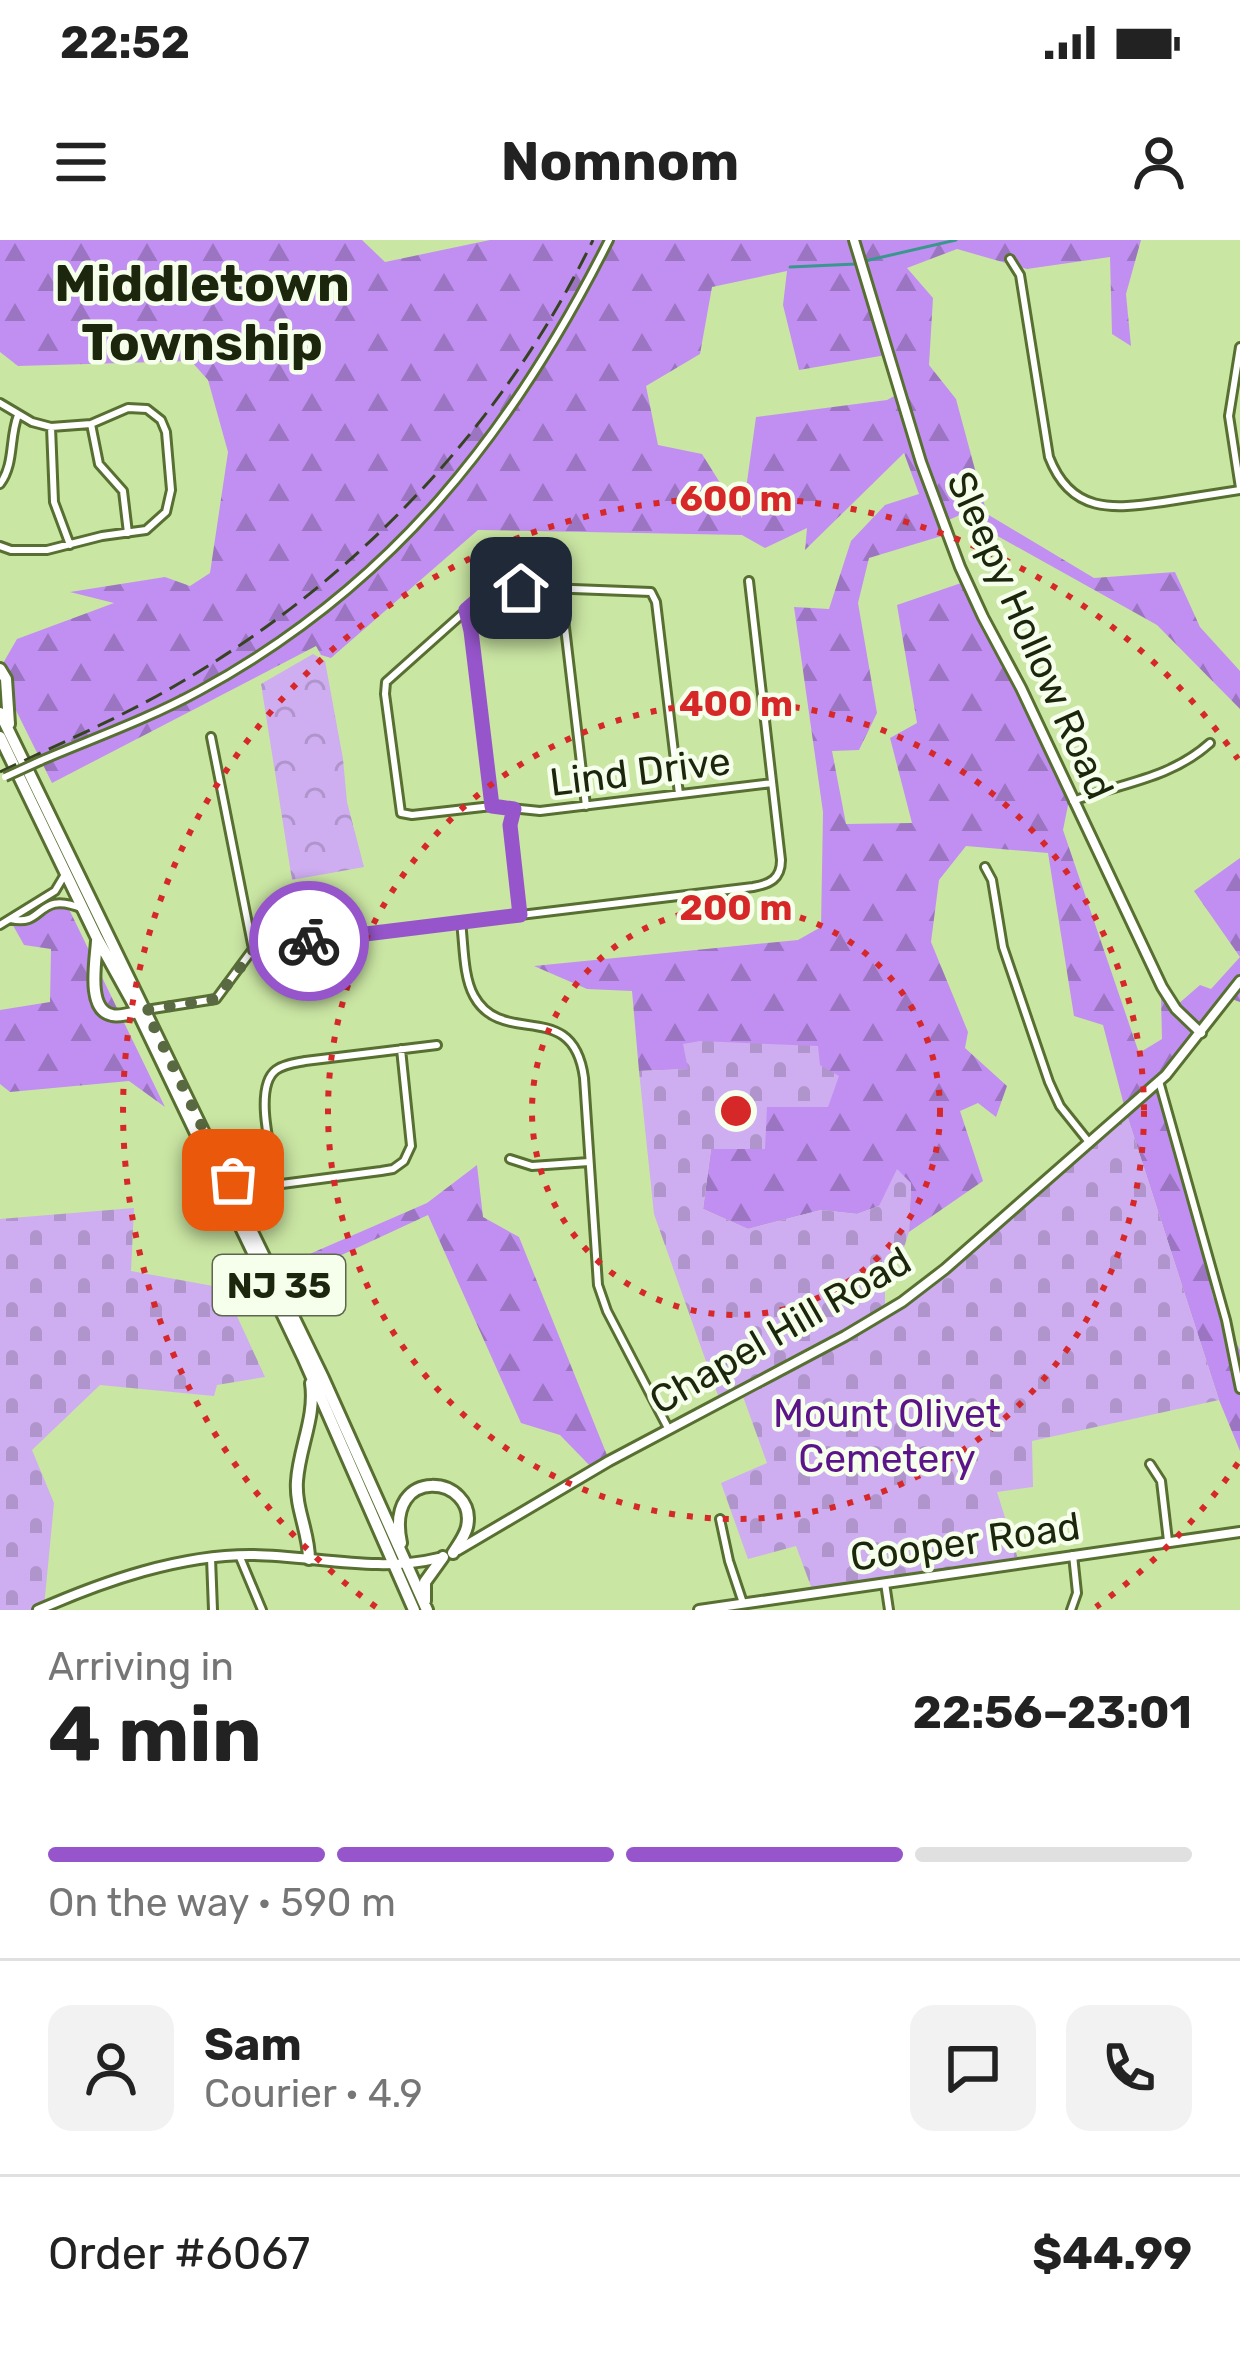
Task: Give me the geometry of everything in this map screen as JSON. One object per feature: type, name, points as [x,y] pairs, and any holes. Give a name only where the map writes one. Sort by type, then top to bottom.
[{"type":"highway","points":[[0,669],[5,674],[6,738]]},
{"type":"highway","name":"NJ 35","points":[[0,713],[6,738],[66,873],[97,938],[142,1011],[422,1608]]},
{"type":"highway","name":"NJ 35","points":[[6,738],[243,1211],[346,1428],[400,1564]]},
{"type":"highway","points":[[97,938],[95,997],[99,1006],[110,1015],[142,1011]]},
{"type":"highway","points":[[303,1357],[313,1407],[297,1497],[309,1559]]},
{"type":"highway","points":[[400,1564],[398,1514],[410,1494],[425,1486],[452,1491],[465,1505],[467,1526],[425,1582],[422,1608]]},
{"type":"street","points":[[3,779],[137,722],[217,681],[306,624],[367,574],[441,499],[505,418],[552,346],[609,240]]},
{"type":"street","name":"Sleepy Hollow Road","points":[[854,240],[921,462],[960,567],[1170,1001],[1201,1033]]},
{"type":"street","points":[[1010,259],[1020,274],[1049,458],[1063,483],[1088,502],[1108,508],[1240,489],[1229,416],[1240,347]]},
{"type":"street","points":[[0,403],[51,427],[91,424],[141,407],[157,416],[166,432],[171,490],[169,506],[152,527],[38,551],[0,546]]},
{"type":"street","points":[[0,484],[8,472],[19,415]]},
{"type":"street","points":[[91,424],[96,458],[123,491],[128,533]]},
{"type":"street","points":[[51,427],[55,510],[70,544]]},
{"type":"street","points":[[142,1011],[216,999],[254,949],[769,883],[781,866],[749,581]]},
{"type":"street","points":[[466,610],[492,806],[401,813],[386,682],[483,593],[494,588],[651,592],[679,794]]},
{"type":"street","points":[[562,589],[586,806]]},
{"type":"street","points":[[211,737],[254,949]]},
{"type":"street","points":[[1073,800],[1164,773],[1210,743]]},
{"type":"street","name":"Lind Drive","points":[[492,806],[540,811],[772,783]]},
{"type":"street","points":[[514,809],[510,825],[520,915]]},
{"type":"street","points":[[985,867],[992,880],[1003,947],[1049,1082],[1060,1106],[1088,1141]]},
{"type":"street","points":[[0,925],[55,891],[66,873]]},
{"type":"street","points":[[11,919],[28,920],[58,902],[84,910]]},
{"type":"street","points":[[461,922],[470,984],[481,1006],[502,1021],[554,1030],[568,1040],[583,1065],[599,1292],[668,1428]]},
{"type":"street","name":"Chapel Hill Road","points":[[44,1609],[118,1579],[211,1558],[239,1555],[400,1564],[448,1555],[668,1428],[886,1313],[944,1269],[1159,1081],[1240,981]]},
{"type":"street","points":[[278,1184],[264,1095],[274,1071],[305,1061],[437,1046]]},
{"type":"street","points":[[225,1174],[251,1188],[381,1172],[404,1161],[411,1146],[400,1049]]},
{"type":"street","points":[[1159,1081],[1226,1320],[1240,1389]]},
{"type":"street","points":[[510,1160],[532,1166],[589,1162]]},
{"type":"street","points":[[243,1211],[245,1194],[251,1188]]},
{"type":"street","points":[[1150,1464],[1161,1481],[1168,1541]]},
{"type":"street","points":[[720,1519],[743,1603]]},
{"type":"street","name":"Cooper Road","points":[[699,1610],[1240,1532]]},
{"type":"street","points":[[239,1555],[262,1610]]},
{"type":"street","points":[[1071,1610],[1077,1587],[1073,1555]]},
{"type":"street","points":[[211,1558],[213,1610]]},
{"type":"street","points":[[885,1583],[889,1610]]},
{"type":"green space","points":[[0,240],[362,240],[385,262],[490,240],[1141,240],[1126,294],[1131,346],[1112,334],[1110,257],[1027,269],[957,249],[907,268],[933,298],[929,365],[956,399],[987,514],[1094,578],[1175,572],[1200,627],[1240,671],[1240,709],[1157,625],[960,515],[944,522],[948,534],[869,558],[858,603],[877,713],[859,750],[832,751],[846,824],[912,823],[890,738],[917,723],[897,605],[967,581],[1070,795],[1063,830],[1139,1053],[1162,1039],[1161,998],[1177,1005],[1200,985],[1211,989],[1240,957],[1240,1002],[1229,998],[1163,1074],[1213,1297],[1240,1350],[1240,1451],[1219,1400],[1125,1109],[1103,1025],[1074,1016],[1048,853],[966,846],[939,880],[931,942],[968,1032],[965,1048],[1007,1086],[996,1117],[978,1103],[960,1111],[983,1181],[909,1232],[911,1183],[879,1206],[857,1214],[821,1210],[748,1229],[703,1209],[711,1149],[689,1069],[639,1071],[632,991],[587,989],[534,966],[798,940],[821,927],[823,812],[794,607],[829,609],[851,541],[885,505],[919,494],[904,453],[805,550],[807,528],[765,548],[742,535],[478,530],[331,658],[321,655],[316,646],[52,783],[0,678],[2,665],[17,639],[114,603],[70,592],[165,577],[190,586],[210,573],[228,452],[208,380],[191,361],[18,366],[0,352]],"holes":[[[787,271],[783,305],[799,370],[886,355],[898,394],[887,400],[756,417],[742,518],[702,454],[658,445],[646,386],[700,354],[712,287]]]},
{"type":"green space","points":[[313,654],[325,661],[347,802],[364,867],[292,880],[261,684]]},
{"type":"green space","points":[[1240,858],[1240,957],[1194,891]]},
{"type":"green space","points":[[45,903],[67,905],[165,1107],[129,1081],[10,1092],[0,1084],[0,1010],[50,1002],[51,949],[24,945],[10,920]]},
{"type":"green space","name":"Mount Olivet Cemetery","points":[[683,1044],[818,1046],[820,1065],[839,1076],[828,1107],[767,1107],[765,1149],[711,1149],[703,1209],[748,1229],[821,1210],[857,1214],[879,1206],[897,1169],[911,1183],[909,1232],[899,1263],[885,1264],[885,1312],[1125,1109],[1219,1400],[1032,1441],[1033,1487],[997,1492],[1019,1562],[813,1592],[796,1546],[748,1559],[721,1483],[767,1463],[741,1391],[720,1401],[654,1214],[639,1071],[688,1069]]},
{"type":"green space","points":[[477,1165],[483,1217],[519,1237],[609,1460],[593,1469],[560,1435],[521,1423],[428,1215],[292,1278],[305,1256],[427,1203]]},
{"type":"green space","points":[[134,1208],[131,1271],[224,1288],[265,1377],[217,1385],[214,1396],[100,1385],[32,1450],[54,1503],[44,1607],[0,1610],[0,1219]]},
{"type":"waterway","points":[[865,261],[956,240]]},
{"type":"waterway","points":[[790,267],[856,264]]},
{"type":"railway","points":[[0,772],[138,706],[226,655],[353,557],[410,502],[512,378],[593,240]]},
{"type":"way so far","points":[[233,1180],[225,1174],[146,1010],[216,999],[254,949],[309,941]]},
{"type":"district","name":"Middletown Township","points":[[202,312]]},
{"type":"route","points":[[309,941],[520,915],[510,825],[514,809],[492,806],[466,610],[489,590],[521,588]]}]
